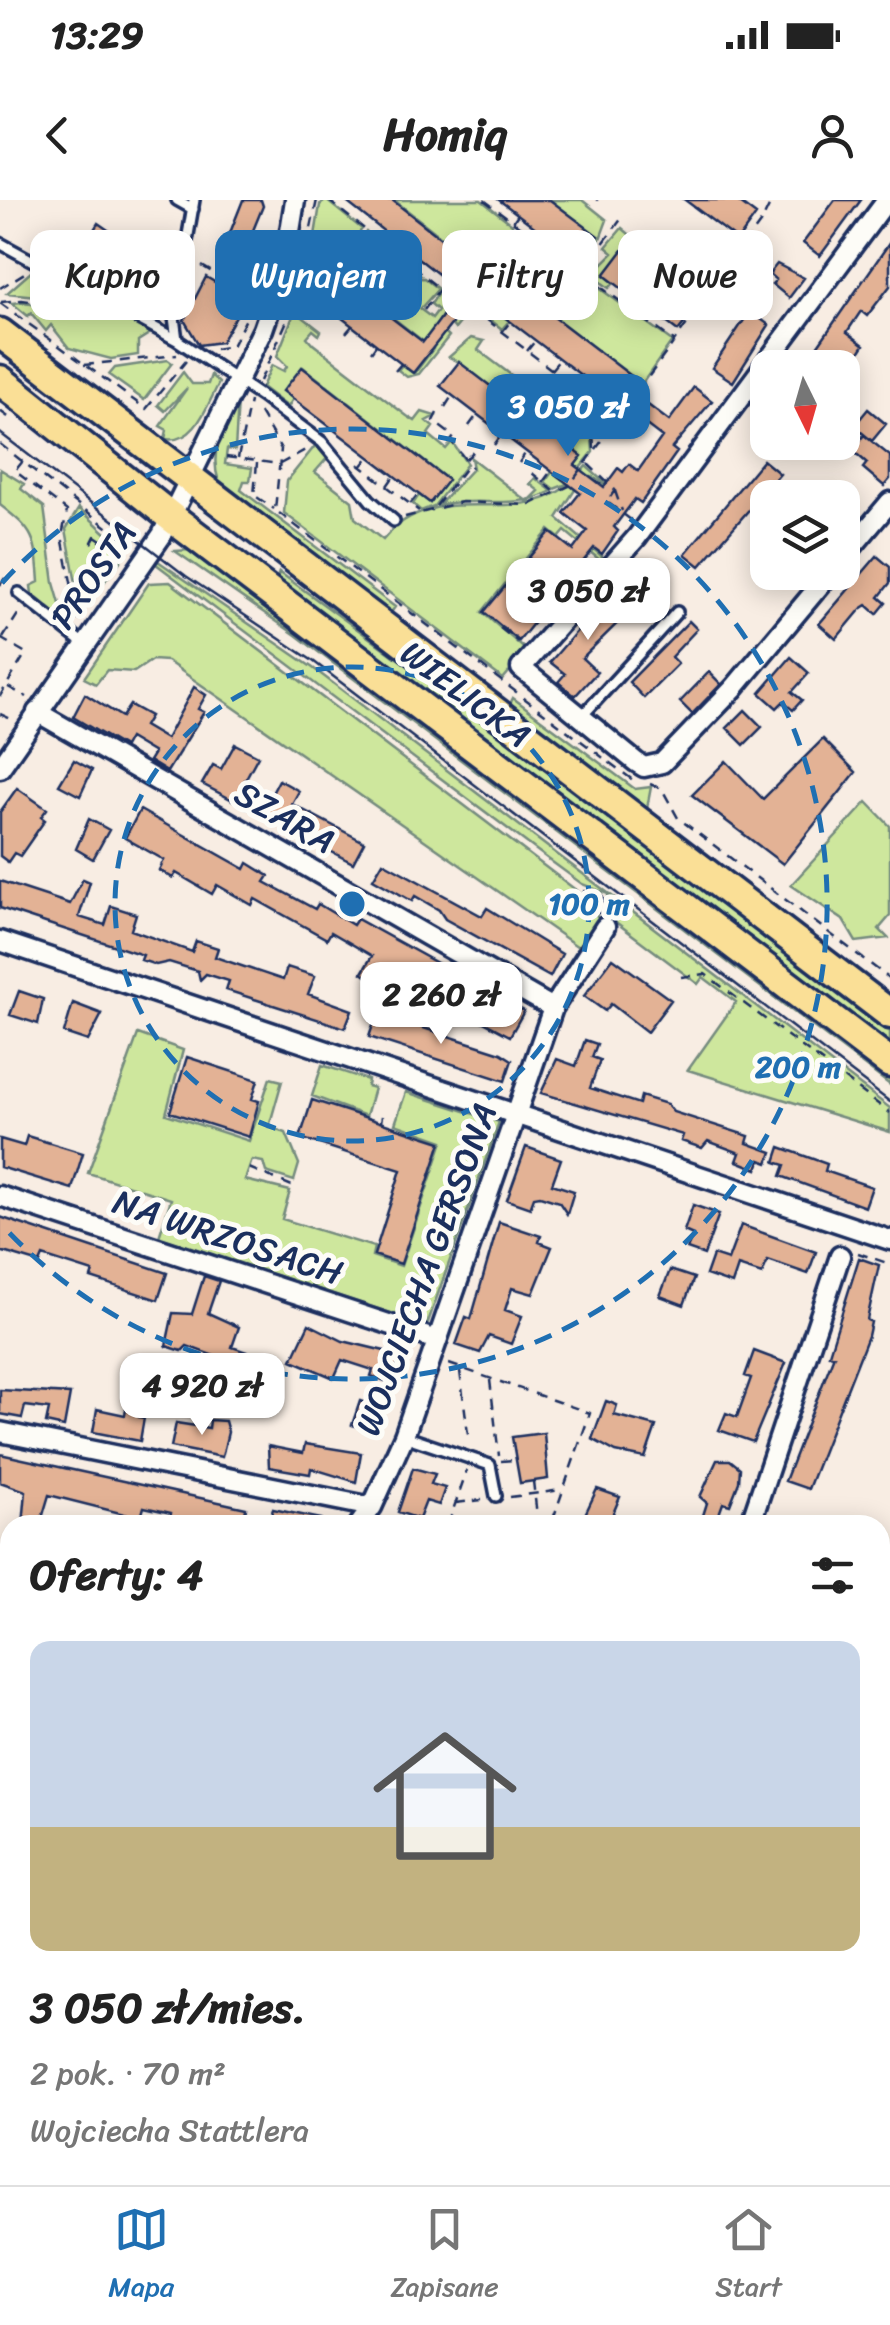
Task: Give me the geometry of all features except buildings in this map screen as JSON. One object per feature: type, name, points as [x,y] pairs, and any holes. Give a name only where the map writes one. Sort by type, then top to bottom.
[{"type":"main road","name":"WIELICKA","points":[[0,333],[890,1014]]},
{"type":"main road","name":"WIELICKA","points":[[0,380],[171,516],[890,1063]]},
{"type":"street","name":"PROSTA","points":[[0,768],[33,705],[171,516],[276,296],[295,200]]},
{"type":"street","points":[[816,590],[734,688],[662,763],[644,767],[521,668],[642,529],[887,200]]},
{"type":"street","points":[[860,538],[890,502]]},
{"type":"street","name":"SZARA","points":[[33,705],[553,1008]]},
{"type":"street","name":"WOJCIECHA GERSONA","points":[[366,1515],[404,1436],[553,1008],[605,927]]},
{"type":"street","points":[[0,940],[890,1240]]},
{"type":"street","name":"NA WRZOSACH","points":[[0,1196],[436,1340]]},
{"type":"street","points":[[754,1515],[846,1254]]},
{"type":"street","points":[[0,1432],[372,1507]]},
{"type":"lane","points":[[177,200],[194,204],[174,317],[177,340]]},
{"type":"lane","points":[[0,243],[30,261]]},
{"type":"lane","points":[[140,320],[237,380],[318,439],[370,500],[394,521]]},
{"type":"lane","points":[[23,597],[82,636]]},
{"type":"lane","points":[[580,718],[677,612]]},
{"type":"lane","points":[[404,1436],[490,1465],[496,1496]]},
{"type":"path","points":[[328,200],[368,230]]},
{"type":"path","points":[[753,230],[771,202],[764,200]]},
{"type":"path","points":[[487,201],[522,230]]},
{"type":"path","points":[[355,221],[361,214]]},
{"type":"path","points":[[514,230],[518,214]]},
{"type":"path","points":[[598,250],[622,218]]},
{"type":"path","points":[[202,266],[215,274]]},
{"type":"path","points":[[0,288],[8,287],[30,268]]},
{"type":"path","points":[[422,278],[434,271]]},
{"type":"path","points":[[422,275],[440,289],[424,310]]},
{"type":"path","points":[[598,284],[618,298]]},
{"type":"path","points":[[611,292],[617,284]]},
{"type":"path","points":[[0,302],[30,301]]},
{"type":"path","points":[[0,302],[146,409],[178,367]]},
{"type":"path","points":[[84,365],[194,354],[232,346],[245,320]]},
{"type":"path","points":[[484,320],[618,421]]},
{"type":"path","points":[[646,320],[676,342]]},
{"type":"path","points":[[394,521],[462,502],[528,505],[569,486],[691,320]]},
{"type":"path","points":[[502,332],[510,322]]},
{"type":"path","points":[[659,330],[665,322]]},
{"type":"path","points":[[346,333],[352,326]]},
{"type":"path","points":[[527,350],[535,340]]},
{"type":"path","points":[[370,352],[376,345]]},
{"type":"path","points":[[552,370],[560,360]]},
{"type":"path","points":[[396,371],[401,364]]},
{"type":"path","points":[[576,388],[584,378]]},
{"type":"path","points":[[445,407],[452,396]]},
{"type":"path","points":[[595,453],[593,428],[586,424],[608,396]]},
{"type":"path","points":[[436,507],[471,466],[452,441],[454,438],[432,420],[437,413]]},
{"type":"path","points":[[470,426],[477,415]]},
{"type":"path","points":[[238,458],[243,419]]},
{"type":"path","points":[[494,444],[502,434]]},
{"type":"path","points":[[226,457],[280,464],[301,456],[318,439]]},
{"type":"path","points":[[0,444],[130,544]]},
{"type":"path","points":[[465,460],[479,446]]},
{"type":"path","points":[[519,463],[526,452]]},
{"type":"path","points":[[362,466],[369,456]]},
{"type":"path","points":[[23,461],[15,471],[68,511],[62,536],[82,636]]},
{"type":"path","points":[[257,461],[254,495],[275,510]]},
{"type":"path","points":[[586,463],[615,490],[621,512]]},
{"type":"path","points":[[543,482],[551,471]]},
{"type":"path","points":[[532,473],[555,492]]},
{"type":"path","points":[[386,486],[394,476]]},
{"type":"path","points":[[615,490],[607,502],[642,529]]},
{"type":"path","points":[[410,504],[418,494]]},
{"type":"path","points":[[0,584],[5,578]]},
{"type":"path","points":[[0,696],[26,653],[1,638],[23,597]]},
{"type":"path","points":[[500,628],[520,644]]},
{"type":"path","points":[[6,686],[33,705]]},
{"type":"path","points":[[0,714],[13,720]]},
{"type":"path","points":[[583,891],[596,892],[605,901],[605,927],[583,891]]},
{"type":"path","points":[[681,977],[705,974],[890,1113]]},
{"type":"path","points":[[382,1116],[382,1122]]},
{"type":"path","points":[[248,1168],[292,1186]]},
{"type":"path","points":[[846,1254],[890,1264]]},
{"type":"path","points":[[441,1362],[590,1413],[554,1515]]},
{"type":"path","points":[[490,1378],[500,1462],[515,1460]]},
{"type":"path","points":[[533,1482],[537,1515]]},
{"type":"green space","points":[[326,200],[362,229],[316,230],[320,205]]},
{"type":"green space","points":[[394,200],[481,200],[512,224],[512,230],[442,230],[442,238]]},
{"type":"green space","points":[[550,200],[582,200],[607,220],[598,244],[598,230],[589,230]]},
{"type":"green space","points":[[618,233],[618,258],[605,275],[614,283],[609,288],[598,280],[598,263],[601,265],[613,253],[606,247]]},
{"type":"green space","points":[[30,273],[30,295],[7,293]]},
{"type":"green space","points":[[422,278],[438,289],[422,307]]},
{"type":"green space","points":[[598,287],[618,302],[618,320],[643,320],[672,341],[618,418],[603,406],[610,398],[621,406],[638,381],[558,320],[598,320]]},
{"type":"green space","points":[[440,290],[442,316],[437,324],[449,336],[419,374],[407,377],[398,370],[402,365],[414,374],[433,349],[396,320],[422,320],[422,310],[432,318],[438,310],[431,304]]},
{"type":"green space","points":[[12,303],[30,303],[30,314],[28,316]]},
{"type":"green space","points":[[37,320],[130,320],[152,332],[138,341],[138,355],[111,359],[69,348],[51,325],[46,331]]},
{"type":"green space","points":[[291,320],[307,320],[321,331],[319,335],[313,330],[307,337],[313,344],[407,416],[415,421],[422,412],[435,416],[426,421],[433,427],[428,434],[446,449],[452,442],[467,464],[434,506],[421,511],[413,504],[419,495],[430,503],[447,479],[303,367],[284,391],[293,399],[288,407],[262,387],[272,365],[284,371],[287,366],[277,356]]},
{"type":"green space","points":[[448,320],[462,320],[455,329]]},
{"type":"green space","points":[[490,320],[508,320],[502,329]]},
{"type":"green space","points":[[471,338],[484,341],[478,350],[543,399],[552,392],[558,398],[555,413],[579,430],[583,425],[592,437],[593,452],[567,484],[554,489],[545,482],[552,472],[563,480],[459,362],[449,357]]},
{"type":"green space","points":[[168,360],[172,363],[144,400],[109,375],[115,368]]},
{"type":"green space","points":[[183,372],[192,384],[208,384],[211,375],[219,383],[193,429],[176,439],[165,439],[167,430],[160,426],[187,388],[165,411],[158,405]]},
{"type":"green space","points":[[238,400],[235,450],[227,449],[225,464],[252,468],[250,481],[244,481],[241,490],[395,607],[390,614],[219,482],[216,449]]},
{"type":"green space","points":[[315,446],[329,456],[315,472],[352,501],[355,518],[383,540],[406,519],[431,509],[538,500],[563,489],[586,466],[613,490],[591,476],[582,487],[578,485],[557,518],[604,558],[601,561],[565,531],[559,538],[549,530],[482,612],[527,651],[503,679],[284,513],[287,481]]},
{"type":"green space","points":[[471,458],[525,500],[439,505],[473,468]]},
{"type":"green space","points":[[0,469],[24,484],[21,489],[44,507],[54,583],[65,621],[32,594],[31,586],[39,582],[35,545],[20,522],[0,505]]},
{"type":"green space","points":[[535,478],[552,491],[538,497],[531,499],[539,491],[530,484]]},
{"type":"green space","points":[[79,508],[123,549],[121,560],[92,598],[77,589],[66,529]]},
{"type":"green space","points":[[189,550],[205,557],[890,1080],[890,1085],[296,635],[175,551]]},
{"type":"green space","points":[[158,561],[313,668],[890,1108],[890,1132],[688,1070],[736,1002],[703,977],[698,984],[609,917],[608,894],[582,884],[548,859],[156,564]]},
{"type":"green space","points":[[279,572],[489,725],[890,1031],[890,1043],[277,578]]},
{"type":"green space","points":[[170,582],[589,900],[599,920],[581,949],[167,661],[152,660],[134,672],[107,670],[96,684],[84,678],[149,583]]},
{"type":"green space","points":[[513,698],[635,789],[651,787],[647,808],[509,706]]},
{"type":"green space","points":[[867,802],[890,826],[890,916],[879,929],[888,938],[856,942],[843,920],[791,885]]},
{"type":"green space","points":[[138,1034],[183,1050],[166,1114],[249,1141],[270,1078],[282,1081],[269,1127],[286,1133],[299,1164],[294,1181],[266,1172],[263,1162],[252,1160],[245,1180],[290,1191],[282,1219],[374,1247],[372,1256],[401,1266],[443,1141],[395,1124],[406,1092],[499,1122],[427,1325],[159,1237],[171,1199],[88,1173]]},
{"type":"green space","points":[[322,1065],[368,1080],[367,1086],[374,1088],[366,1116],[312,1096]]},
{"type":"tram line","points":[[0,433],[186,576],[313,661],[890,1102]]}]
